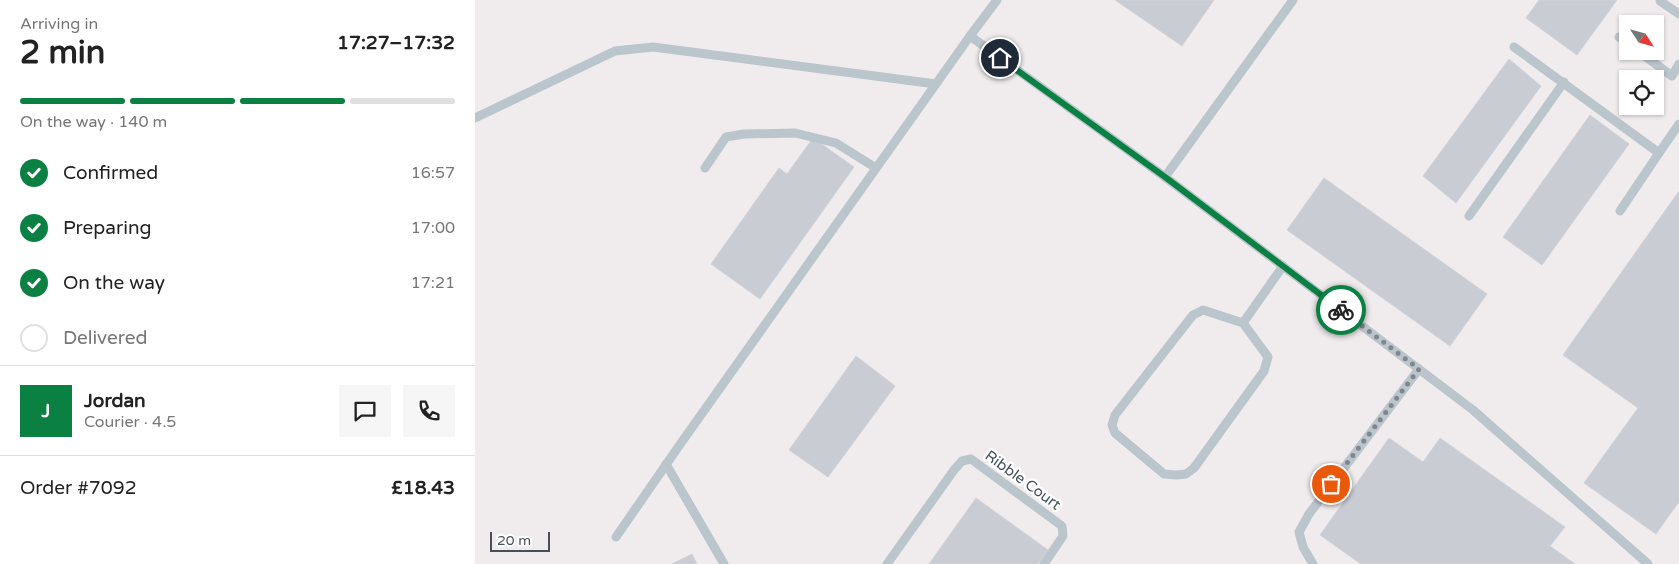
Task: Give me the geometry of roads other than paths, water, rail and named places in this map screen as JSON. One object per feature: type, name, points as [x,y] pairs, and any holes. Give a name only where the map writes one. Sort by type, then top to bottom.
[{"type":"lane","points":[[616,538],[666,464],[997,0]]},
{"type":"lane","points":[[1165,177],[1293,0]]},
{"type":"lane","points":[[1661,0],[1679,14]]},
{"type":"lane","points":[[970,36],[1165,177],[1473,410],[1648,564]]},
{"type":"lane","points":[[475,118],[615,51],[636,48],[653,47],[936,84]]},
{"type":"lane","points":[[1514,47],[1659,153]]},
{"type":"lane","points":[[1650,60],[1672,76],[1679,64]]},
{"type":"lane","points":[[1469,216],[1564,82]]},
{"type":"lane","points":[[1620,211],[1679,124]]},
{"type":"lane","points":[[705,168],[726,137],[745,134],[795,133],[836,143],[876,168]]},
{"type":"lane","points":[[1243,323],[1283,266]]},
{"type":"lane","points":[[1203,310],[1243,323],[1268,357],[1265,372],[1194,468],[1186,474],[1176,476],[1163,474],[1115,433],[1112,425],[1115,415],[1193,315],[1203,310]]},
{"type":"lane","points":[[1313,564],[1303,547],[1299,532],[1309,514],[1419,369]]},
{"type":"lane","name":"Ribble Court","points":[[887,564],[954,470],[962,461],[971,459],[1062,526],[1063,536],[1044,564]]},
{"type":"lane","points":[[666,464],[724,564]]}]
